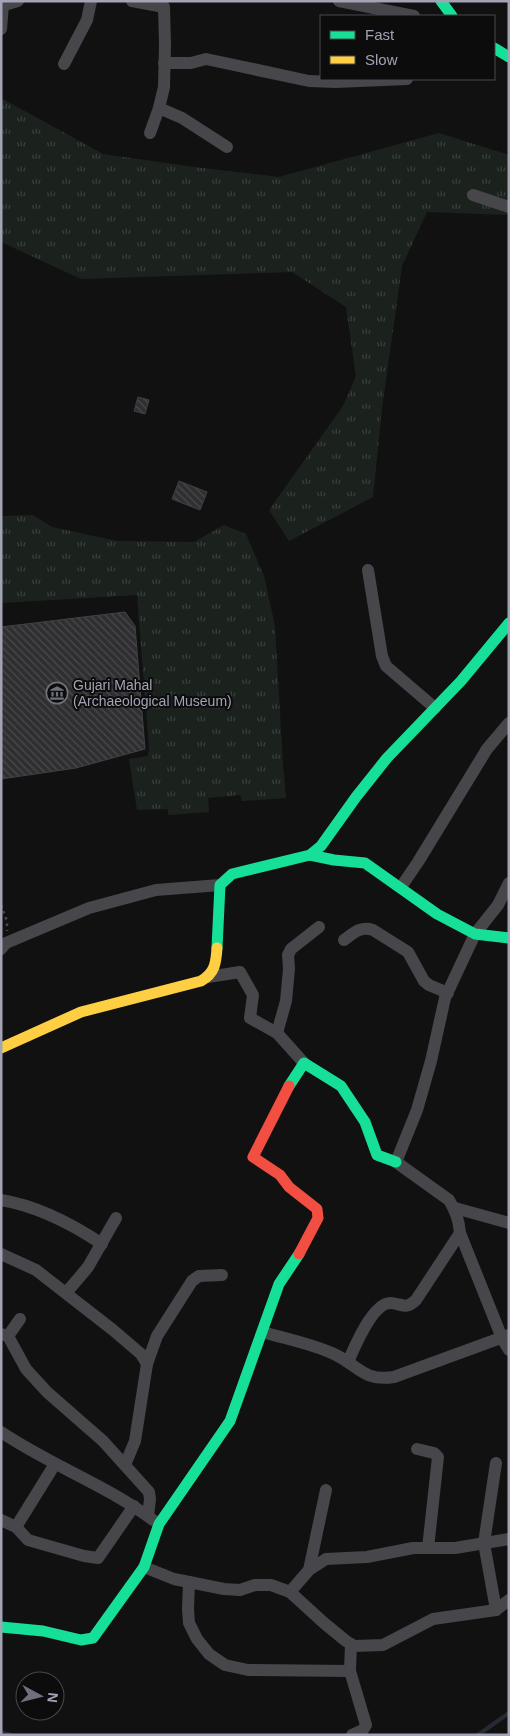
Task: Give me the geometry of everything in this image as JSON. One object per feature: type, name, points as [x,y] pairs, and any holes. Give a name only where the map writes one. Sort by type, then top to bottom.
[{"type":"street","points":[[1,29],[2,6],[18,1]]},
{"type":"street","points":[[64,64],[87,20],[91,1]]},
{"type":"street","points":[[132,1],[167,4],[164,88],[150,133]]},
{"type":"street","points":[[339,1],[409,15]]},
{"type":"street","points":[[495,49],[509,57]]},
{"type":"street","points":[[164,63],[191,63],[206,59],[309,82],[383,80]]},
{"type":"street","points":[[159,108],[182,118],[227,147]]},
{"type":"street","points":[[473,195],[509,207]]},
{"type":"street","points":[[368,570],[382,656],[386,666],[435,708]]},
{"type":"street","points":[[4,946],[89,908],[156,890],[220,885],[232,874],[240,871],[310,855],[321,846],[387,758],[462,681],[509,623]]},
{"type":"street","points":[[401,887],[487,749],[509,723]]},
{"type":"street","points":[[310,855],[365,863],[437,914],[474,934],[509,938]]},
{"type":"street","points":[[396,1162],[417,1110],[448,993],[474,934],[498,905],[509,883]]},
{"type":"street","points":[[1,1048],[81,1012],[169,990],[201,981],[208,977],[216,965],[220,885]]},
{"type":"street","points":[[277,1033],[286,1001],[289,969],[288,955],[291,949],[319,927]]},
{"type":"street","points":[[344,940],[360,929],[372,930],[408,952],[424,981],[448,993]]},
{"type":"street","points":[[208,977],[240,972],[253,995],[250,1018],[277,1033],[304,1063],[341,1086],[365,1122],[377,1155],[396,1162],[449,1200],[455,1208],[460,1233],[505,1336],[509,1350]]},
{"type":"street","points":[[1,1627],[43,1631],[81,1640],[93,1638],[144,1567],[159,1524],[230,1421],[279,1284],[299,1255],[318,1218],[318,1209],[289,1187],[280,1175],[253,1157],[284,1094],[304,1063]]},
{"type":"street","points":[[1,1200],[11,1201],[59,1218],[102,1244]]},
{"type":"street","points":[[455,1208],[509,1223]]},
{"type":"street","points":[[66,1293],[88,1267],[116,1218]]},
{"type":"street","points":[[348,1362],[365,1325],[385,1305],[390,1303],[403,1307],[416,1300],[460,1233]]},
{"type":"street","points":[[1,1254],[36,1270],[113,1330],[141,1354],[146,1364]]},
{"type":"street","points":[[125,1465],[134,1441],[146,1364],[157,1336],[192,1281],[199,1276],[222,1275]]},
{"type":"street","points":[[20,1319],[5,1335],[26,1369],[47,1392],[103,1442],[149,1492],[148,1516]]},
{"type":"street","points":[[263,1332],[333,1353],[360,1372],[371,1376],[388,1378],[505,1336]]},
{"type":"street","points":[[1,1432],[134,1506],[159,1524]]},
{"type":"street","points":[[417,1449],[434,1453],[438,1457],[428,1548]]},
{"type":"street","points":[[496,1463],[484,1543],[496,1610]]},
{"type":"street","points":[[16,1527],[56,1464]]},
{"type":"street","points":[[309,1570],[326,1490]]},
{"type":"street","points":[[1,1520],[16,1527],[28,1540],[84,1556],[98,1558],[134,1506]]},
{"type":"street","points":[[290,1592],[309,1570],[326,1559],[367,1557],[407,1549],[455,1548],[509,1539]]},
{"type":"street","points":[[144,1567],[174,1580],[224,1589],[240,1590],[255,1585],[271,1585],[290,1592],[310,1612],[354,1646],[383,1645],[433,1619],[496,1610],[509,1600]]},
{"type":"street","points":[[189,1582],[189,1623],[197,1639],[209,1654],[225,1665],[248,1670],[350,1671]]},
{"type":"street","points":[[351,1644],[350,1671],[366,1725],[363,1730],[352,1735]]},
{"type":"path","points":[[1,905],[7,921],[4,946]]},
{"type":"green space","points":[[1,98],[103,154],[279,177],[439,133],[509,155],[509,215],[427,212],[402,266],[382,408],[373,497],[289,541],[269,510],[343,406],[356,376],[346,307],[292,272],[81,279],[1,242]]},
{"type":"green space","points":[[33,515],[52,527],[117,541],[194,542],[224,525],[246,534],[264,576],[275,626],[286,798],[242,801],[240,795],[208,798],[209,812],[168,815],[168,809],[137,810],[129,759],[148,756],[149,747],[137,595],[1,603],[1,516]]},
{"type":"building","points":[[138,397],[149,400],[145,414],[134,411]]},
{"type":"building","points":[[179,481],[207,492],[200,510],[172,499]]},
{"type":"building","points":[[125,612],[135,626],[145,749],[76,768],[1,779],[1,627]]},
{"type":"waterway","points":[[478,1735],[509,1713]]},
{"type":"waterway","points":[[1,1732],[11,1735]]},
{"type":"traffic: fast","points":[[441,1],[451,15]]},
{"type":"traffic: fast","points":[[495,49],[509,57]]},
{"type":"traffic: fast","points":[[217,948],[220,885],[232,874],[310,855],[321,846],[387,758],[461,681],[509,623]]},
{"type":"traffic: fast","points":[[310,855],[365,863],[437,914],[475,934],[509,938]]},
{"type":"traffic: fast","points":[[289,1086],[304,1063],[341,1086],[365,1122],[377,1155],[396,1162]]},
{"type":"traffic: fast","points":[[1,1627],[43,1631],[81,1640],[93,1638],[144,1567],[159,1524],[230,1421],[279,1284],[299,1254]]},
{"type":"traffic: slow","points":[[1,1048],[81,1012],[201,981],[209,975],[214,967],[217,948]]},
{"type":"traffic: jam","points":[[289,1086],[253,1157],[280,1175],[289,1187],[317,1209],[318,1218],[299,1254]]},
{"type":"place","name":"Gujari Mahal (Archaeological Museum)","points":[[57,693]]}]
